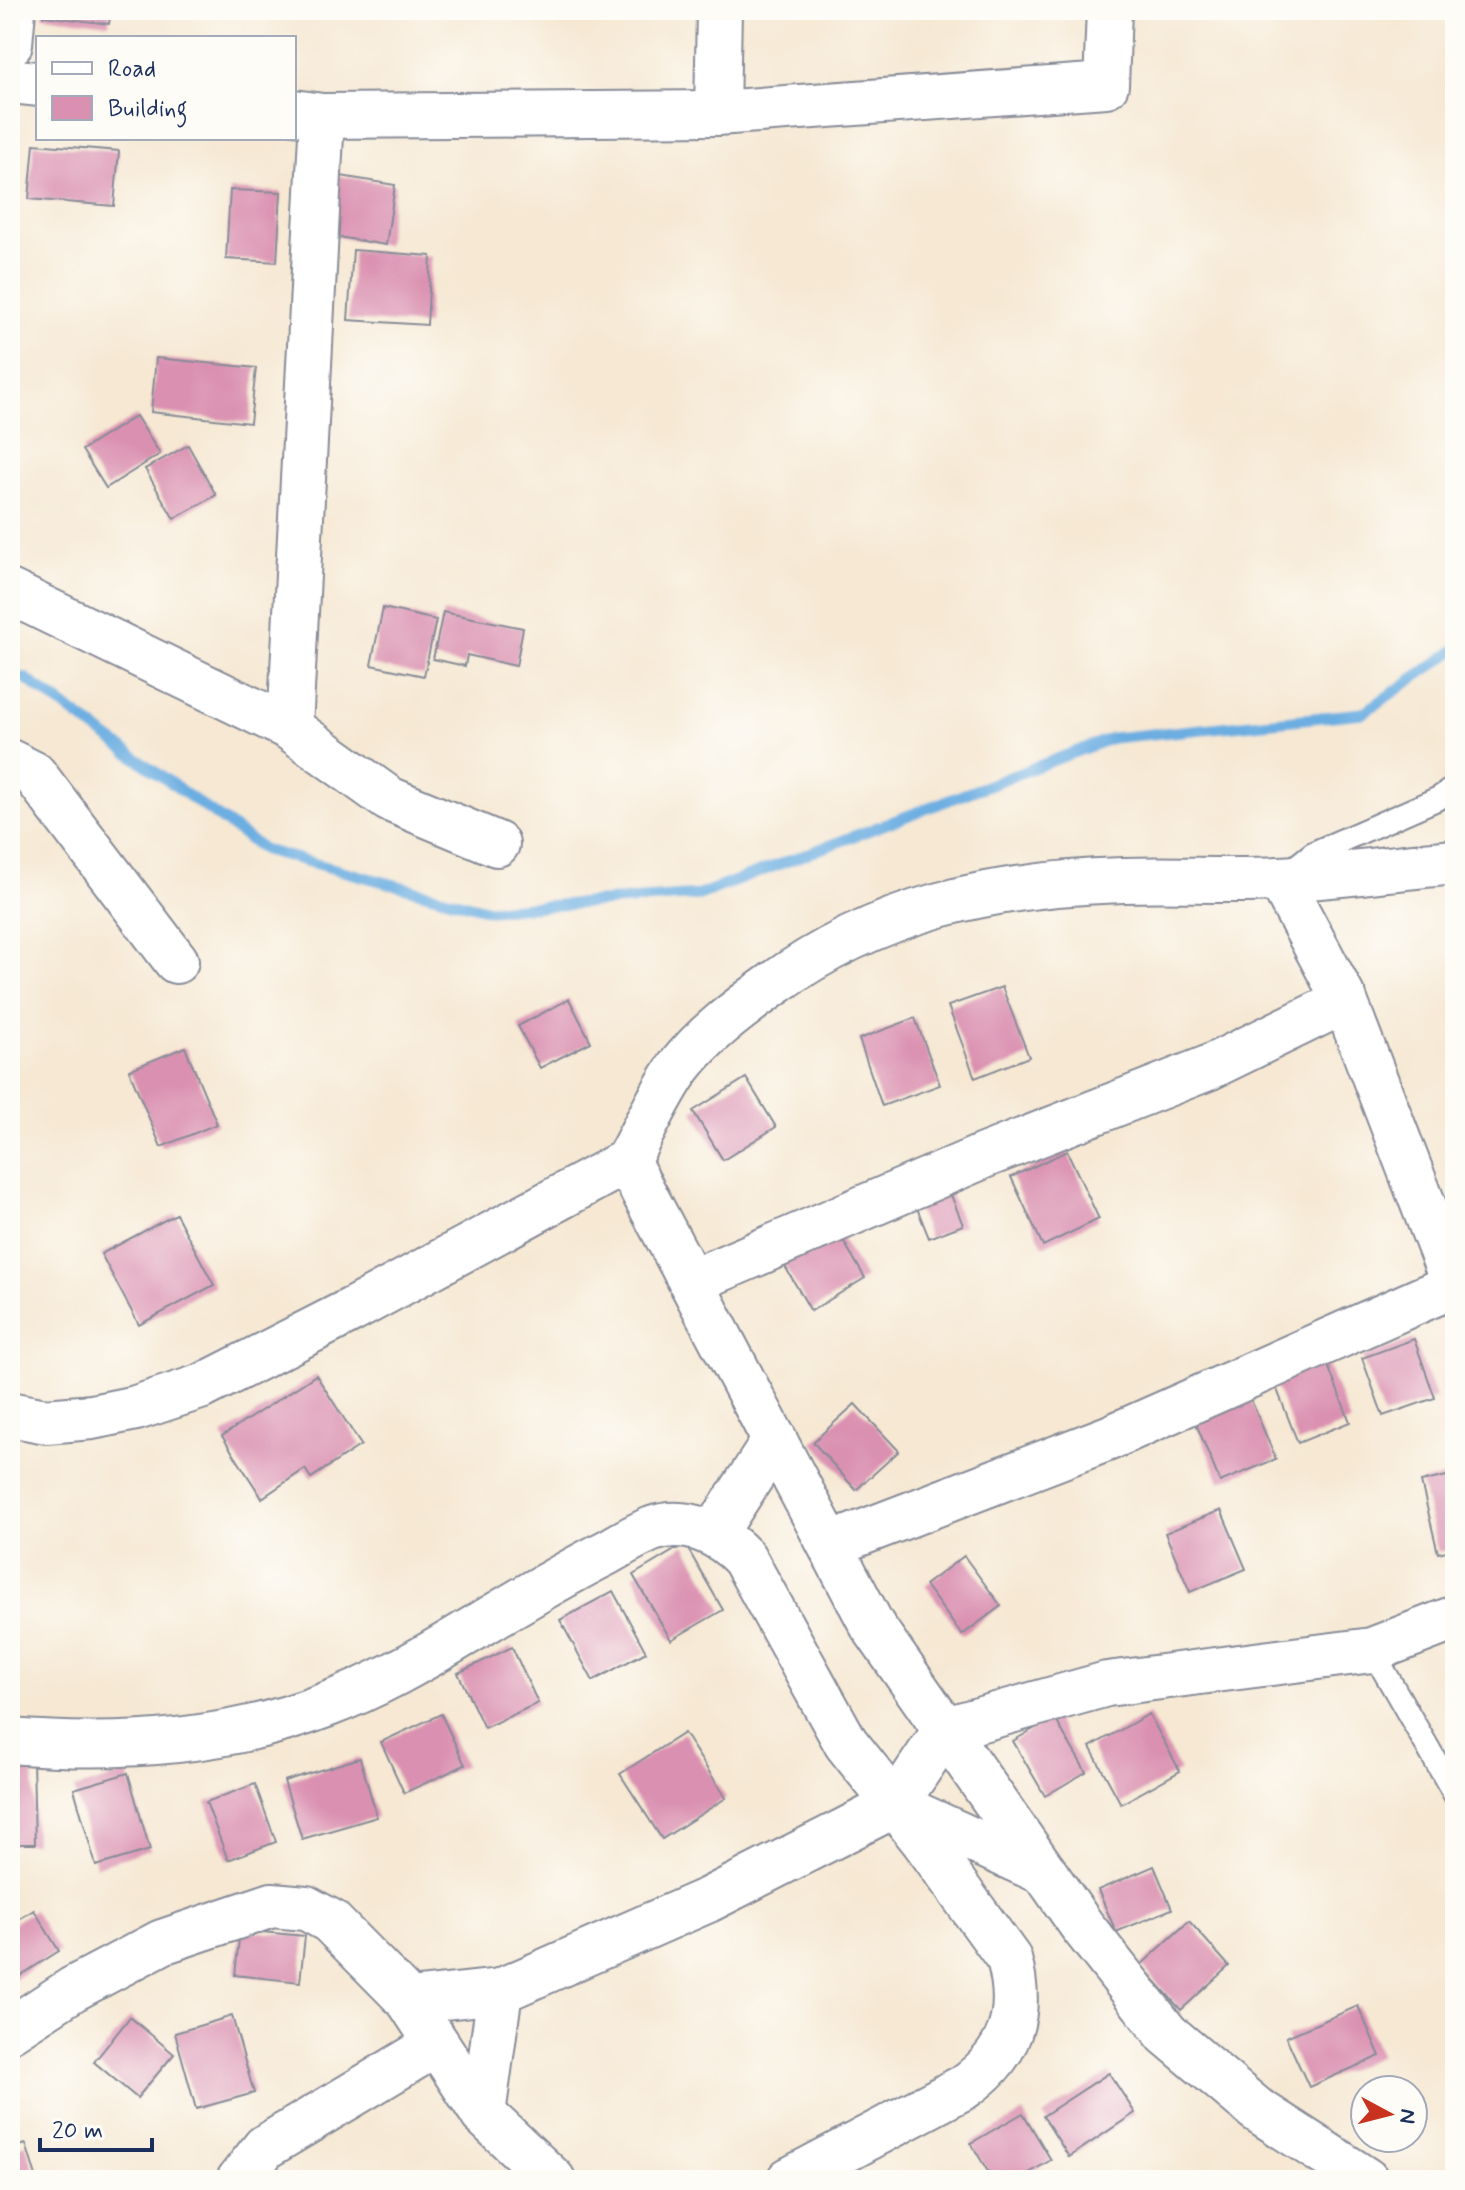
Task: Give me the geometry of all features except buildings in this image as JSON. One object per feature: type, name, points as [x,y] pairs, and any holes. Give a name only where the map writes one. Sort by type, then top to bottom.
[{"type":"street","points":[[10,44],[13,10]]},
{"type":"street","points":[[717,113],[719,10]]},
{"type":"street","points":[[290,728],[308,114],[717,113],[1106,85],[1109,10]]},
{"type":"street","points":[[10,81],[36,84]]},
{"type":"street","points":[[10,592],[290,728],[389,799],[497,844]]},
{"type":"street","points":[[10,762],[34,774],[176,961]]},
{"type":"street","points":[[10,1414],[46,1421],[92,1417],[136,1408],[203,1386],[339,1317],[627,1161],[680,1067],[714,1032],[794,970],[840,942],[880,923],[922,908],[1037,884],[1280,879],[1455,862]]},
{"type":"street","points":[[830,1545],[1109,1438],[1455,1286],[1345,1001],[1280,879]]},
{"type":"street","points":[[691,1282],[986,1155],[1208,1068],[1345,1001]]},
{"type":"street","points":[[627,1161],[872,1625],[1082,1926],[1167,2034],[1256,2109],[1362,2179]]},
{"type":"street","points":[[714,1534],[775,1440]]},
{"type":"street","points":[[10,1741],[45,1744],[188,1739],[275,1722],[375,1684],[577,1568],[652,1529],[695,1527],[714,1534],[731,1544],[744,1558],[846,1743],[1009,1959],[1015,1981],[1016,2005],[1012,2028],[993,2062],[972,2082],[789,2180]]},
{"type":"street","points":[[409,2001],[500,1991],[708,1900],[895,1805],[946,1729],[1107,1684],[1372,1650],[1455,1618]]},
{"type":"street","points":[[895,1805],[1045,1873]]},
{"type":"street","points":[[10,2030],[73,1989],[162,1942],[272,1905],[306,1908],[330,1921],[409,2001],[483,2114],[553,2180]]},
{"type":"street","points":[[483,2114],[500,1991]]},
{"type":"street","points":[[239,2180],[265,2147],[437,2044]]},
{"type":"lane","points":[[1280,879],[1313,853],[1439,798],[1455,787]]},
{"type":"lane","points":[[1372,1650],[1455,1795]]},
{"type":"waterway","points":[[10,675],[25,678],[264,850],[489,910],[699,895],[1112,738],[1363,713],[1455,650]]}]
